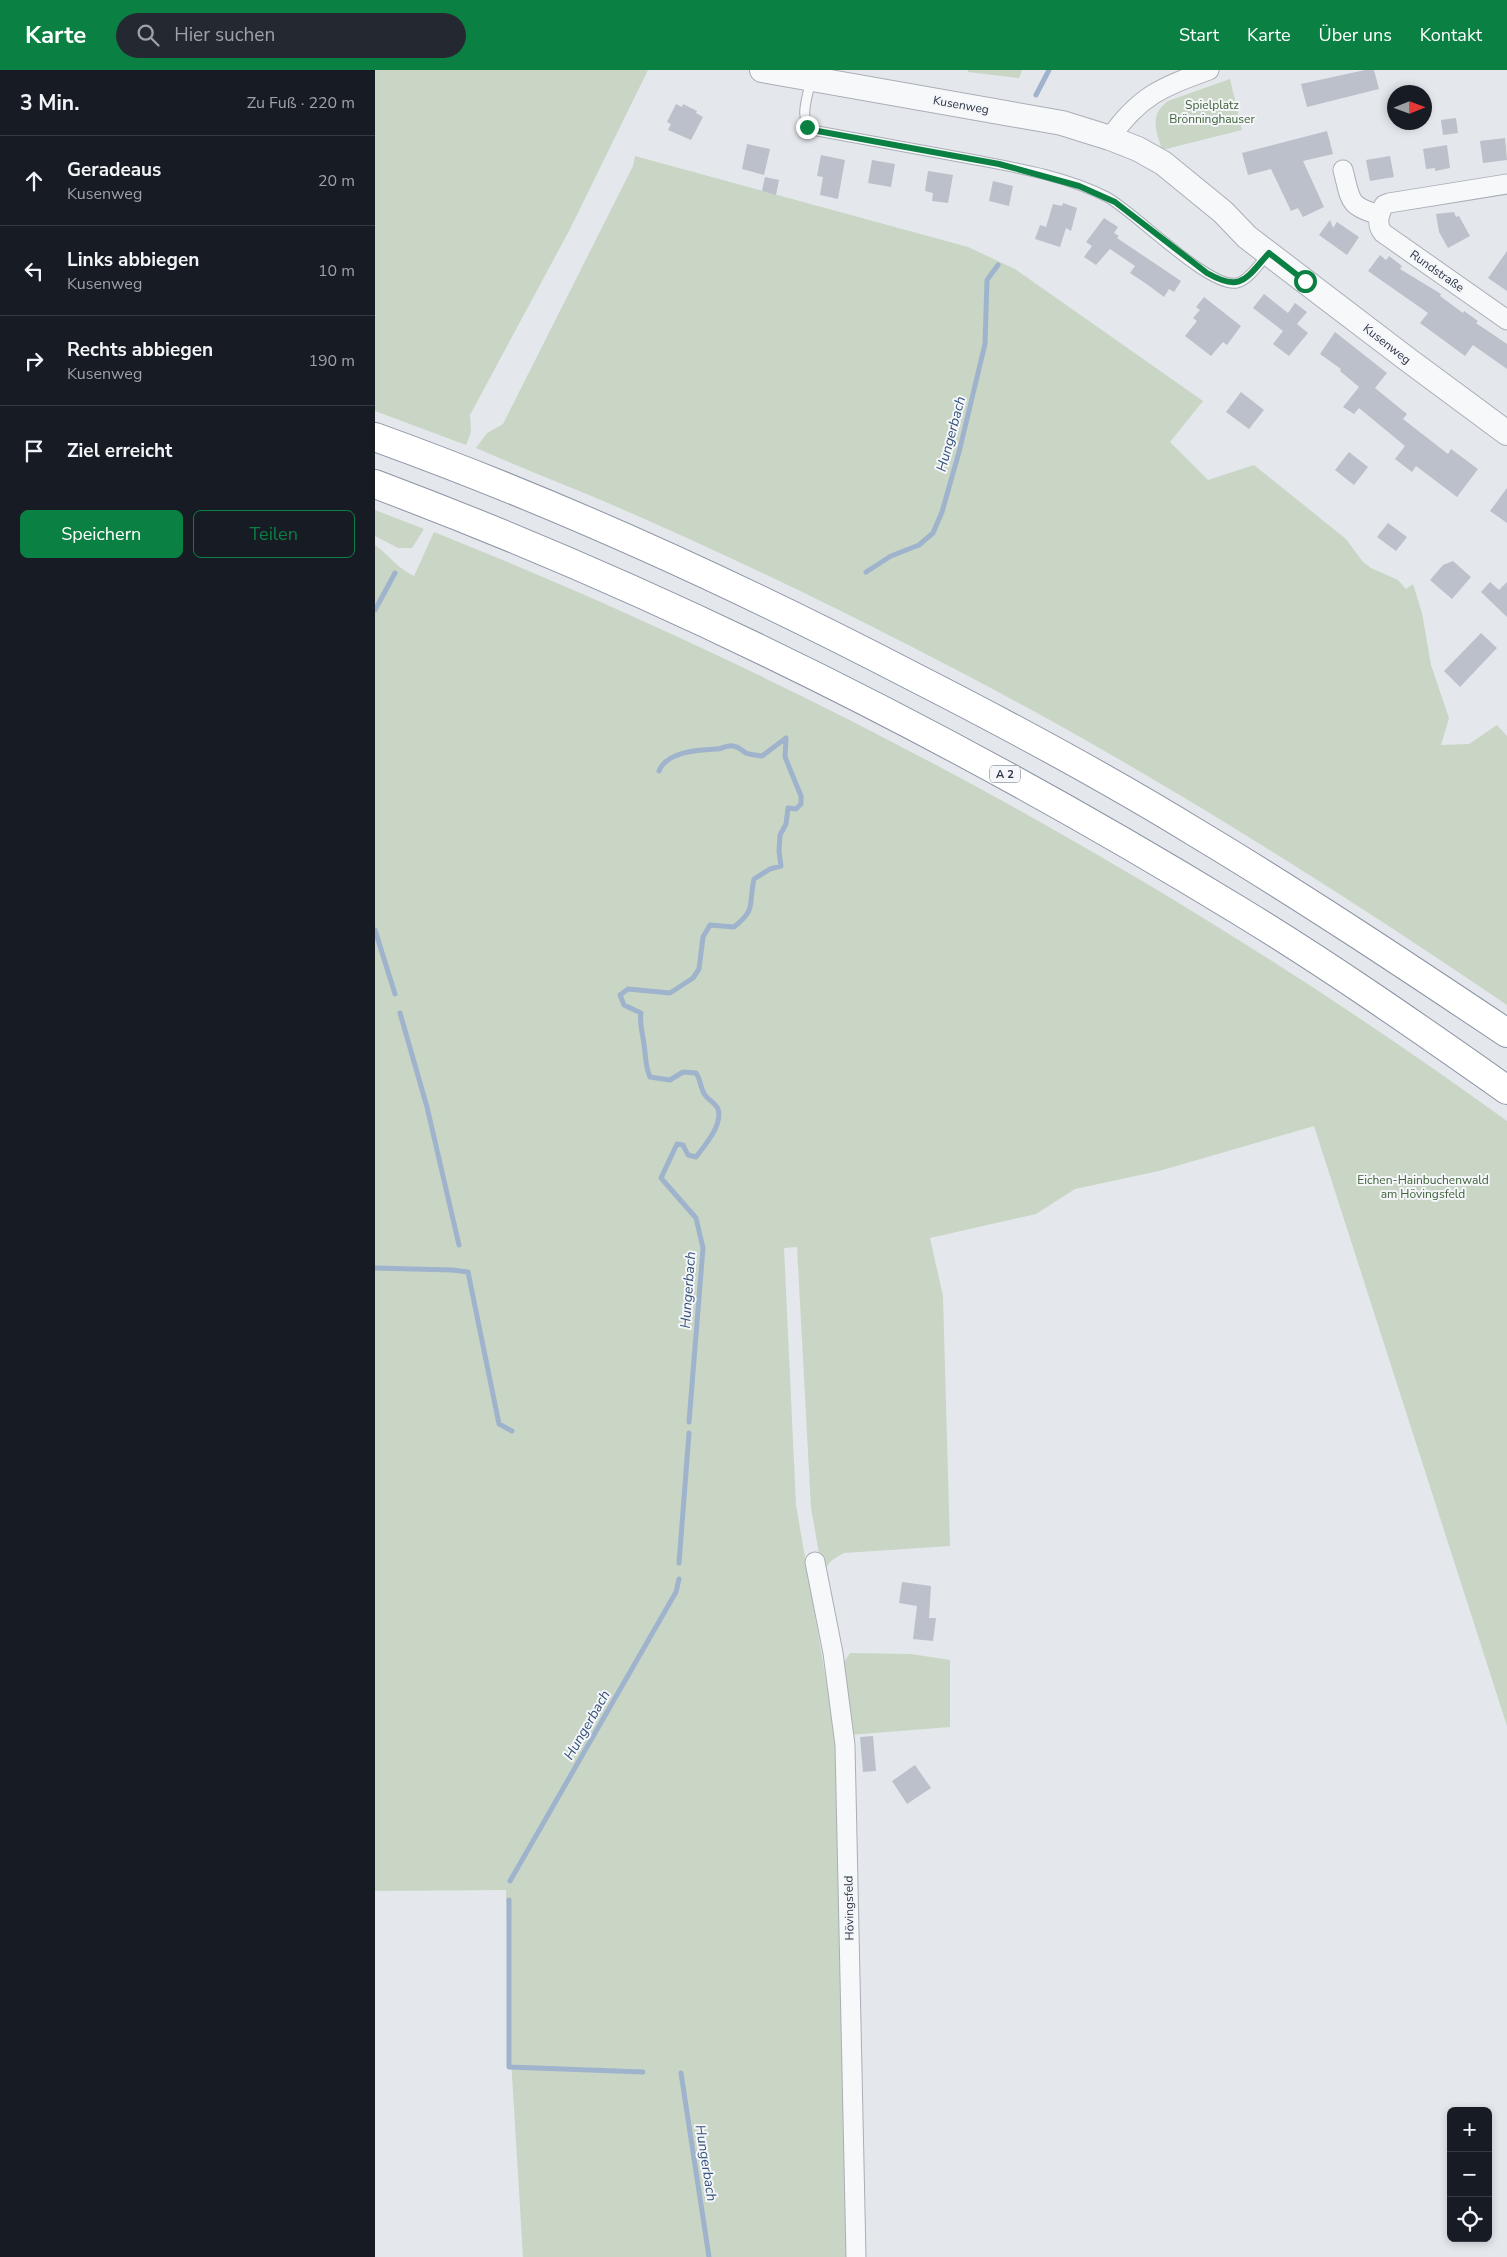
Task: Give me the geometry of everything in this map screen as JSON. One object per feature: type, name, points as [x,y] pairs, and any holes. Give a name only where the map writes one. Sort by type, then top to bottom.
[{"type":"highway","points":[[375,437],[429,457],[624,537],[735,588],[874,656],[1036,741],[1199,834],[1507,1033]]},
{"type":"highway","name":"A 2","points":[[375,484],[469,520],[631,588],[877,707],[1042,794],[1241,911],[1397,1013],[1507,1090]]},
{"type":"street","name":"Kusenweg","points":[[762,70],[1062,123],[1110,138],[1206,215],[1247,237],[1507,433]]},
{"type":"street","points":[[1110,138],[1128,113],[1148,96],[1209,70]]},
{"type":"street","points":[[1343,170],[1354,204],[1362,210],[1379,214],[1384,206],[1389,203],[1507,184]]},
{"type":"street","name":"Rundstraße","points":[[1379,214],[1379,225],[1383,233],[1507,320]]},
{"type":"street","name":"Hövingsfeld","points":[[815,1562],[833,1653],[845,1745],[857,2257]]},
{"type":"lane","points":[[811,80],[805,120],[807,127],[812,130],[1007,166],[1079,186],[1115,202],[1207,273],[1228,283],[1237,283],[1244,280],[1269,253]]},
{"type":"green space","points":[[375,70],[648,70],[570,229],[470,415],[471,432],[466,445],[375,411]]},
{"type":"green space","points":[[968,70],[1022,70],[1019,78],[968,72]]},
{"type":"green space","name":"Spielplatz Brönninghauser","points":[[1230,79],[1242,130],[1162,150],[1156,129],[1156,117],[1162,106],[1168,101]]},
{"type":"green space","points":[[635,156],[968,247],[1015,269],[1203,401],[1170,442],[1208,480],[1254,465],[1346,539],[1363,562],[1371,568],[1398,580],[1406,589],[1413,584],[1422,613],[1431,665],[1449,718],[1441,745],[1469,744],[1497,725],[1507,736],[1507,1005],[1291,863],[1068,730],[916,649],[721,553],[641,517],[476,448],[487,433],[503,424],[633,166]]},
{"type":"green space","points":[[375,510],[424,529],[412,548],[398,548],[375,536]]},
{"type":"green space","name":"Eichen-Hainbuchenwald am Hövingsfeld","points":[[434,532],[576,591],[715,654],[853,722],[989,794],[1122,869],[1253,949],[1381,1033],[1507,1121],[1507,1726],[1314,1126],[1159,1171],[1075,1189],[1036,1214],[930,1238],[943,1296],[950,1546],[844,1553],[828,1564],[824,1582],[811,1508],[797,1247],[784,1248],[796,1505],[837,1744],[851,2257],[523,2257],[511,2059],[506,1890],[375,1891],[375,545],[403,570],[414,576]]},
{"type":"green space","points":[[850,1653],[911,1654],[950,1660],[950,1727],[849,1735],[842,1665]]},
{"type":"building","points":[[1365,70],[1374,70],[1379,89],[1307,107],[1301,84]]},
{"type":"building","points":[[676,104],[682,107],[683,104],[697,111],[696,113],[703,117],[691,140],[668,130],[671,124],[667,122]]},
{"type":"building","points":[[1456,118],[1458,133],[1443,135],[1441,120]]},
{"type":"building","points":[[1327,131],[1333,154],[1303,161],[1324,207],[1303,217],[1298,208],[1291,211],[1271,169],[1248,175],[1242,153]]},
{"type":"building","points":[[1505,138],[1507,160],[1483,163],[1480,141]]},
{"type":"building","points":[[747,144],[770,149],[764,175],[742,169]]},
{"type":"building","points":[[1447,145],[1450,168],[1435,171],[1435,168],[1426,169],[1423,149]]},
{"type":"building","points":[[821,155],[845,160],[838,199],[820,195],[823,177],[817,176]]},
{"type":"building","points":[[1390,156],[1394,177],[1370,181],[1366,160]]},
{"type":"building","points":[[872,160],[895,164],[891,187],[868,183]]},
{"type":"building","points":[[928,171],[953,175],[948,203],[932,201],[933,193],[925,191]]},
{"type":"building","points":[[765,177],[779,180],[776,195],[762,191]]},
{"type":"building","points":[[993,181],[1013,186],[1009,206],[989,201]]},
{"type":"building","points":[[1063,203],[1077,208],[1071,231],[1066,228],[1060,247],[1035,239],[1040,225],[1046,227],[1053,204],[1062,206]]},
{"type":"building","points":[[1454,212],[1456,217],[1459,216],[1470,236],[1448,248],[1439,232],[1436,214]]},
{"type":"building","points":[[1104,218],[1118,227],[1114,233],[1119,236],[1117,238],[1181,281],[1174,292],[1169,289],[1164,297],[1130,273],[1135,266],[1110,249],[1096,265],[1084,257],[1092,246],[1086,242]]},
{"type":"building","points":[[1330,220],[1333,228],[1337,222],[1359,237],[1347,255],[1319,235]]},
{"type":"building","points":[[1507,251],[1507,291],[1488,278]]},
{"type":"building","points":[[1380,255],[1386,260],[1389,256],[1402,266],[1400,269],[1441,294],[1440,296],[1463,313],[1464,311],[1478,321],[1476,323],[1507,344],[1507,369],[1473,345],[1465,356],[1420,323],[1428,313],[1368,271]]},
{"type":"building","points":[[1264,294],[1288,313],[1295,303],[1307,312],[1297,324],[1308,333],[1289,356],[1273,344],[1283,331],[1253,308]]},
{"type":"building","points":[[1204,297],[1241,326],[1227,345],[1223,342],[1211,356],[1185,336],[1197,321],[1193,318],[1200,310],[1196,307]]},
{"type":"building","points":[[1335,332],[1387,373],[1375,388],[1407,414],[1403,419],[1448,454],[1451,449],[1478,469],[1457,497],[1416,466],[1412,472],[1395,459],[1405,446],[1359,408],[1354,414],[1343,407],[1359,387],[1340,371],[1341,369],[1320,354]]},
{"type":"building","points":[[1241,392],[1264,410],[1249,429],[1226,412]]},
{"type":"building","points":[[1349,452],[1368,467],[1354,485],[1335,470]]},
{"type":"building","points":[[1507,488],[1507,523],[1490,511]]},
{"type":"building","points":[[1388,523],[1407,537],[1396,551],[1377,537]]},
{"type":"building","points":[[1453,561],[1471,577],[1452,599],[1430,580],[1443,565]]},
{"type":"building","points":[[1490,582],[1499,590],[1507,582],[1507,617],[1481,592]]},
{"type":"building","points":[[1481,633],[1497,648],[1460,687],[1444,671]]},
{"type":"building","points":[[902,1582],[931,1586],[929,1618],[936,1618],[933,1641],[913,1639],[917,1606],[899,1603]]},
{"type":"building","points":[[873,1736],[876,1771],[863,1772],[860,1737]]},
{"type":"building","points":[[915,1765],[931,1788],[907,1804],[892,1781]]},
{"type":"waterway","name":"Hungerbach","points":[[1036,95],[1049,70]]},
{"type":"waterway","name":"Hungerbach","points":[[866,572],[891,556],[919,545],[933,533],[942,512],[959,452],[985,344],[987,280],[998,265]]},
{"type":"waterway","points":[[375,610],[395,573]]},
{"type":"waterway","points":[[659,771],[669,759],[693,751],[733,746],[748,754],[762,756],[786,738]]},
{"type":"waterway","name":"Hungerbach","points":[[689,1422],[703,1248],[696,1218],[661,1178],[677,1144],[683,1145],[688,1155],[696,1157],[716,1128],[719,1115],[718,1109],[702,1090],[696,1073],[683,1072],[670,1080],[650,1077],[646,1065],[641,1013],[624,1005],[620,995],[628,989],[670,993],[693,978],[699,969],[703,937],[710,925],[734,927],[749,911],[754,879],[770,869],[781,866],[779,851],[780,835],[786,824],[788,808],[796,809],[801,804],[801,796],[785,757],[786,738]]},
{"type":"waterway","points":[[375,930],[395,994]]},
{"type":"waterway","points":[[400,1013],[427,1107],[459,1245]]},
{"type":"waterway","points":[[375,1268],[468,1272],[499,1424],[512,1431]]},
{"type":"waterway","name":"Hungerbach","points":[[679,1563],[689,1433]]},
{"type":"waterway","name":"Hungerbach","points":[[510,1881],[676,1592],[679,1579]]},
{"type":"waterway","name":"Hungerbach","points":[[509,1900],[509,2067],[643,2072]]},
{"type":"waterway","name":"Hungerbach","points":[[681,2073],[709,2257]]},
{"type":"route","points":[[807,127],[812,130],[1023,169],[1079,186],[1115,202],[1207,273],[1228,283],[1237,283],[1244,280],[1269,253],[1305,281]]}]
